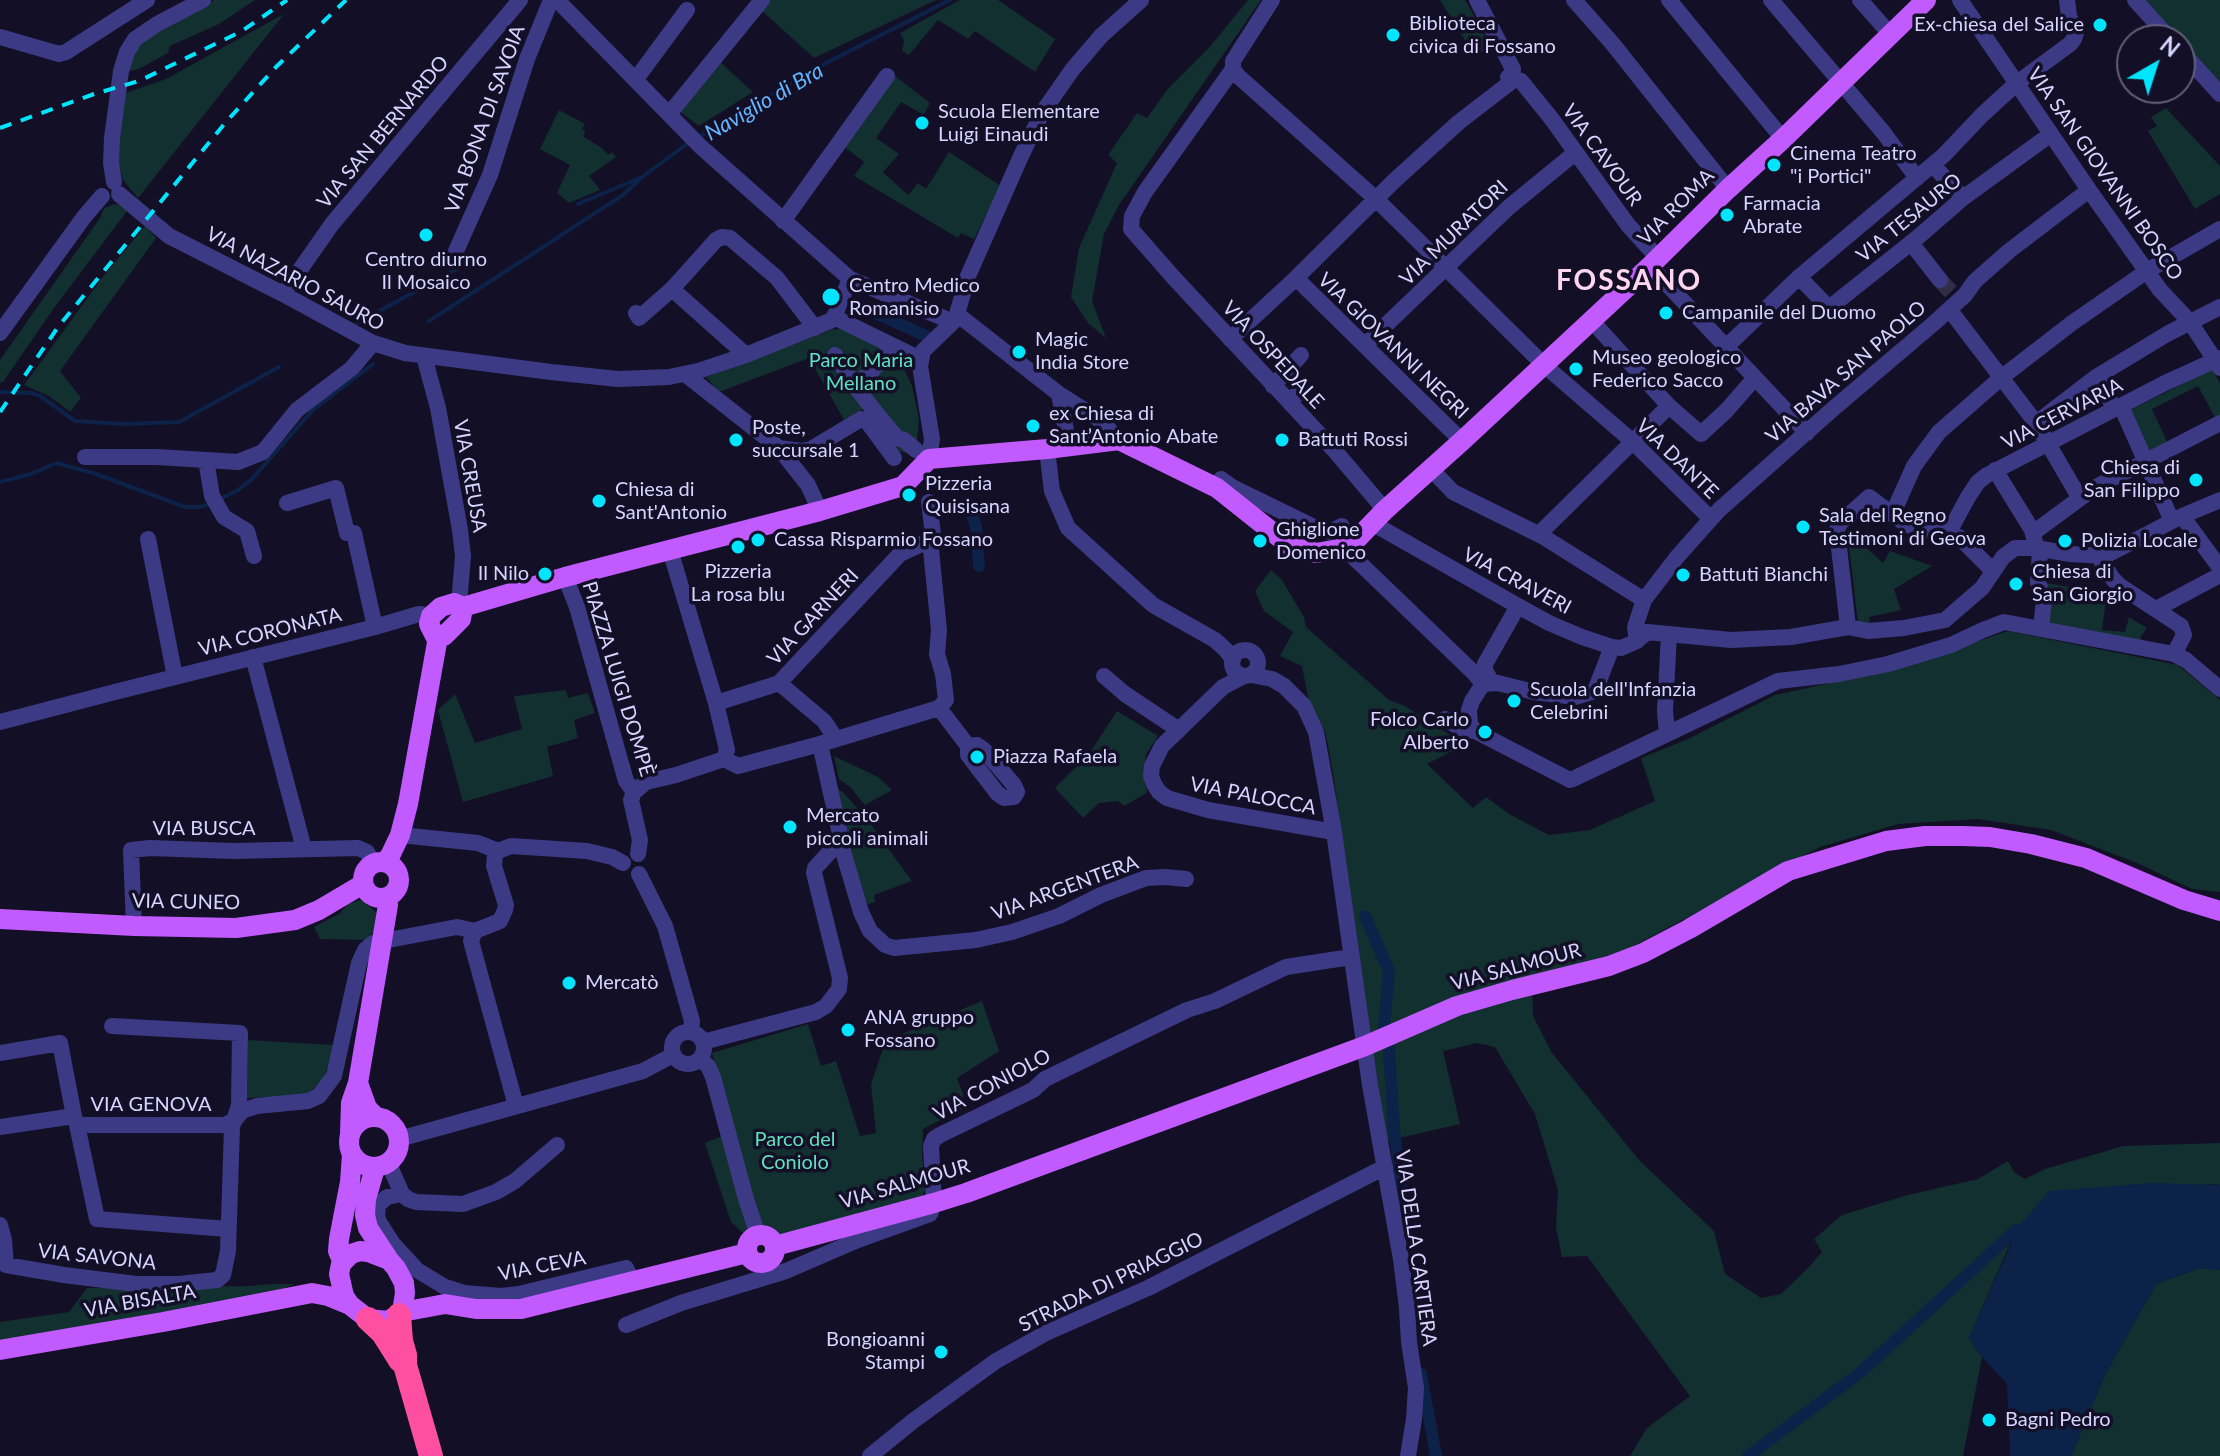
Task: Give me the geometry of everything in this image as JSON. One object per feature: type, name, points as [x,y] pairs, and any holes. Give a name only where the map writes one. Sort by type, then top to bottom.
[{"type":"highway","points":[[359,1312],[383,1333],[405,1365]]},
{"type":"highway","points":[[400,1314],[405,1365],[431,1456]]},
{"type":"main road","name":"VIA ROMA","points":[[1344,548],[1654,262],[1926,0]]},
{"type":"main road","points":[[438,637],[429,624],[431,616],[441,607],[454,603],[461,606],[903,486],[922,454],[1047,449],[1119,440],[1217,488],[1290,546],[1316,553],[1344,548]]},
{"type":"main road","points":[[438,637],[444,636],[461,619],[461,606]]},
{"type":"main road","points":[[379,862],[395,868],[399,879],[396,890],[387,897],[370,894],[363,884],[364,872],[379,862],[390,856],[400,835],[438,637]]},
{"type":"main road","name":"VIA SALMOUR","points":[[400,1314],[445,1304],[476,1309],[521,1309],[633,1282],[760,1244],[934,1203],[1365,1046],[1457,1006],[1621,962],[1689,929],[1788,871],[1886,841],[1925,836],[1963,836],[2031,844],[2086,858],[2184,900],[2220,911]]},
{"type":"main road","name":"VIA CUNEO","points":[[0,919],[236,928],[295,920],[363,884]]},
{"type":"main road","points":[[342,1263],[338,1251],[350,1182],[352,1155],[348,1140],[351,1103],[358,1083],[387,897]]},
{"type":"main road","points":[[358,1083],[367,1108],[376,1117]]},
{"type":"main road","points":[[350,1133],[360,1121],[376,1117],[394,1126],[399,1139],[398,1153],[382,1166],[366,1199],[365,1215],[368,1228],[395,1268],[405,1293],[400,1314],[388,1321],[359,1312],[340,1286],[342,1263],[351,1254],[360,1251],[368,1252],[395,1268]]},
{"type":"main road","points":[[352,1155],[362,1165],[382,1166]]},
{"type":"main road","name":"VIA BISALTA","points":[[288,1297],[342,1263]]},
{"type":"main road","name":"VIA SALMOUR","points":[[395,1268],[445,1304]]},
{"type":"main road","name":"VIA BISALTA","points":[[0,1350],[312,1293],[328,1296],[359,1312]]},
{"type":"street","points":[[0,37],[59,54],[147,0]]},
{"type":"street","points":[[0,333],[84,217],[117,194],[111,154],[121,71],[127,52],[135,39],[203,0]]},
{"type":"street","name":"VIA SAN BERNARDO","points":[[283,294],[332,224],[520,0]]},
{"type":"street","name":"VIA BONA DI SAVOIA","points":[[456,251],[490,175],[527,59],[551,0]]},
{"type":"street","points":[[557,0],[694,139],[850,279],[955,318],[1100,420],[1119,440]]},
{"type":"street","points":[[871,416],[922,454],[932,439],[920,359],[926,346],[955,318],[968,276],[1042,113],[1101,36],[1141,0]]},
{"type":"street","points":[[1233,69],[1233,61],[1272,0]]},
{"type":"street","name":"VIA CAVOUR","points":[[1477,0],[1513,69],[1510,79],[1521,81],[1551,118],[1654,262],[1754,379],[1807,433]]},
{"type":"street","points":[[1574,0],[1728,189]]},
{"type":"street","points":[[1669,0],[1783,139]]},
{"type":"street","points":[[1771,0],[1883,132],[1917,178]]},
{"type":"street","points":[[1860,0],[1891,35]]},
{"type":"street","name":"VIA SAN GIOVANNI BOSCO","points":[[1960,0],[2160,290],[2190,322],[2218,362]]},
{"type":"street","points":[[2135,0],[2157,24]]},
{"type":"street","points":[[670,113],[759,4]]},
{"type":"street","points":[[1726,347],[1799,277],[1933,165],[2017,83],[2074,39],[2076,33],[2068,8]]},
{"type":"street","points":[[636,79],[687,10]]},
{"type":"street","points":[[2196,68],[2220,94]]},
{"type":"street","name":"VIA DANTE","points":[[1233,69],[1376,199],[1544,365],[1632,441],[1711,519]]},
{"type":"street","name":"VIA OSPEDALE","points":[[1233,69],[1145,192],[1132,216],[1131,229],[1372,493],[1379,517]]},
{"type":"street","points":[[783,221],[887,76]]},
{"type":"street","points":[[1230,339],[1376,199],[1510,79]]},
{"type":"street","name":"VIA TESAURO","points":[[1799,277],[1829,308],[1963,198],[2051,134]]},
{"type":"street","name":"VIA MURATORI","points":[[1365,345],[1509,207],[1575,153]]},
{"type":"street","points":[[1933,165],[1963,198]]},
{"type":"street","name":"VIA BAVA SAN PAOLO","points":[[1644,600],[1711,519],[2009,251],[2089,190]]},
{"type":"street","name":"VIA NAZARIO SAURO","points":[[117,194],[169,236],[373,343],[405,353],[618,379],[661,377],[685,374],[746,355],[815,328],[834,317]]},
{"type":"street","points":[[1893,513],[1914,466],[1939,432],[2002,377],[2147,271],[2220,229]]},
{"type":"street","points":[[636,313],[639,318],[672,289],[722,237],[730,238],[777,278],[815,328]]},
{"type":"street","points":[[1911,243],[1940,280]]},
{"type":"street","name":"VIA GIOVANNI NEGRI","points":[[1296,278],[1462,441]]},
{"type":"street","points":[[850,279],[834,317],[920,359]]},
{"type":"street","points":[[672,289],[746,355]]},
{"type":"street","points":[[1954,301],[2002,377],[2036,423],[2079,497]]},
{"type":"street","points":[[2036,423],[2096,377],[2220,307]]},
{"type":"street","points":[[1591,320],[1669,406],[1701,434],[1754,379]]},
{"type":"street","points":[[85,457],[238,462],[263,452],[297,410],[352,368],[373,343]]},
{"type":"street","points":[[855,386],[890,349]]},
{"type":"street","points":[[835,355],[894,458]]},
{"type":"street","points":[[1273,386],[1301,355]]},
{"type":"street","name":"VIA CREUSA","points":[[424,356],[438,408],[460,530],[463,556],[461,606]]},
{"type":"street","name":"VIA CERVARIA","points":[[1948,534],[1978,482],[1995,470],[2118,407],[2218,362]]},
{"type":"street","points":[[685,374],[779,448],[808,485],[820,511]]},
{"type":"street","points":[[2096,377],[2118,407],[2177,518],[2220,568]]},
{"type":"street","points":[[1290,403],[1302,387]]},
{"type":"street","points":[[1059,394],[1069,446]]},
{"type":"street","points":[[1539,534],[1669,406]]},
{"type":"street","points":[[779,448],[811,449],[871,416]]},
{"type":"street","points":[[2036,543],[2079,497],[2220,423]]},
{"type":"street","name":"VIA PALOCCA","points":[[1047,449],[1052,491],[1068,528],[1083,544],[1153,605],[1215,640],[1229,643],[1244,665],[1284,686],[1304,706],[1314,725],[1334,832],[1365,1046]]},
{"type":"street","points":[[206,460],[214,501],[224,517],[247,531],[254,556]]},
{"type":"street","points":[[1431,469],[1453,492],[1539,534],[1644,600],[1635,627],[1642,637]]},
{"type":"street","points":[[1995,470],[2036,543],[2038,582],[2044,599],[2041,629]]},
{"type":"street","points":[[1221,479],[1316,528],[1330,532],[1342,526]]},
{"type":"street","points":[[287,503],[336,488],[347,533],[354,533],[375,627]]},
{"type":"street","points":[[1848,627],[1837,530],[1840,523],[1869,497],[1907,525],[1959,537],[1993,571]]},
{"type":"street","points":[[1344,548],[1487,684],[1575,697],[1595,691],[1612,647],[1621,648],[1642,637],[1669,634],[1731,640],[1791,637],[1848,627],[1868,631],[1945,620],[1982,588],[2003,557],[2015,548],[2036,543],[2105,556],[2177,518],[2220,500]]},
{"type":"street","points":[[670,550],[716,703],[727,750],[724,759],[738,766],[939,708],[946,700],[937,654],[939,630],[929,502]]},
{"type":"street","name":"VIA CRAVERI","points":[[1379,517],[1518,606],[1549,623],[1612,647]]},
{"type":"street","name":"VIA CORONATA","points":[[148,539],[175,677]]},
{"type":"street","name":"VIA GARNERI","points":[[716,703],[779,683],[900,554],[930,540]]},
{"type":"street","points":[[2098,556],[2120,586],[2181,626],[2184,635],[2174,654]]},
{"type":"street","points":[[2156,609],[2220,575]]},
{"type":"street","name":"PIAZZA LUIGI DOMPÈ","points":[[565,577],[577,607],[626,781],[634,792]]},
{"type":"street","points":[[1487,684],[1485,664],[1518,606]]},
{"type":"street","name":"VIA CORONATA","points":[[0,722],[419,614],[431,616]]},
{"type":"street","points":[[1445,719],[1570,780],[1778,681],[1888,664],[1951,645],[2004,622],[2174,654],[2186,660],[2220,689]]},
{"type":"street","points":[[1927,623],[1931,651]]},
{"type":"street","points":[[1667,734],[1665,711],[1669,634]]},
{"type":"street","points":[[253,657],[304,849]]},
{"type":"street","name":"VIA PALOCCA","points":[[1244,665],[1162,746],[1152,766],[1154,784],[1167,798],[1208,810],[1334,832]]},
{"type":"street","points":[[1104,676],[1179,730]]},
{"type":"street","points":[[779,683],[824,721],[828,742]]},
{"type":"street","points":[[1475,731],[1470,724],[1469,710],[1472,701],[1487,684]]},
{"type":"street","points":[[939,708],[968,746]]},
{"type":"street","name":"VIA ARGENTERA","points":[[828,742],[836,844],[870,931],[885,945],[894,948],[976,940],[1059,916],[1101,895],[1146,878],[1186,879]]},
{"type":"street","name":"PIAZZA LUIGI DOMPÈ","points":[[630,858],[640,840],[631,800],[634,792],[646,782],[724,759]]},
{"type":"street","points":[[400,835],[486,844],[498,851]]},
{"type":"street","points":[[698,1044],[696,1062],[686,1064],[673,1055],[672,1045],[681,1033],[698,1044],[816,1012],[832,1000],[839,989],[840,978],[814,873],[836,844]]},
{"type":"street","points":[[382,941],[457,927],[475,931],[500,921],[506,905],[494,866],[495,855],[511,846],[587,851],[630,858],[627,873],[639,874],[665,926],[698,1044],[713,1077],[760,1244]]},
{"type":"street","name":"VIA BUSCA","points":[[134,926],[131,850],[358,848],[379,862]]},
{"type":"street","points":[[475,931],[471,941],[516,1106]]},
{"type":"street","name":"VIA GENOVA","points":[[0,1127],[76,1120],[224,1125],[234,1121],[242,1111],[257,1106],[308,1101],[319,1096],[334,1076],[359,963],[365,950],[373,943],[382,941]]},
{"type":"street","name":"VIA CONIOLO","points":[[934,1203],[931,1146],[940,1135],[1033,1090],[1045,1079],[1187,1010],[1215,1001],[1286,967],[1351,957]]},
{"type":"street","points":[[0,1053],[60,1043],[97,1219],[228,1229],[234,1121],[239,1105],[240,1033],[112,1026]]},
{"type":"street","name":"VIA DELLA CARTIERA","points":[[1365,1046],[1401,1259],[1416,1388],[1408,1456]]},
{"type":"street","points":[[399,1139],[643,1071],[673,1055]]},
{"type":"street","points":[[382,1166],[402,1194],[416,1202],[453,1204],[474,1201],[496,1192],[515,1181],[557,1145]]},
{"type":"street","name":"STRADA DI PRIAGGIO","points":[[870,1456],[950,1393],[1046,1333],[1148,1288],[1385,1167]]},
{"type":"street","name":"VIA CEVA","points":[[402,1194],[387,1197],[378,1205],[379,1222],[406,1260],[445,1287],[473,1295],[501,1296],[626,1268],[633,1282]]},
{"type":"street","points":[[626,1325],[681,1303],[786,1271],[930,1214],[934,1203]]},
{"type":"street","name":"VIA SAVONA","points":[[0,1225],[6,1265],[136,1284],[217,1280],[223,1275],[228,1229]]},
{"type":"green space","points":[[214,0],[255,0],[219,24],[170,46],[168,53],[139,69],[125,72],[134,46]]},
{"type":"green space","points":[[769,0],[936,0],[814,58],[761,10]]},
{"type":"green space","points":[[960,0],[998,0],[1055,39],[1035,72],[975,31],[968,39],[938,20],[909,55],[902,51],[904,41],[900,33]]},
{"type":"green space","points":[[1248,0],[1261,0],[1119,205],[1104,234],[1092,301],[1106,338],[1088,323],[1071,297],[1079,248],[1117,163],[1108,155],[1137,113],[1147,118],[1167,90],[1208,49]]},
{"type":"green space","points":[[1440,0],[1465,0],[1492,47],[1474,55]]},
{"type":"green space","points":[[2140,0],[2220,0],[2220,85],[2196,60],[2196,24],[2163,24]]},
{"type":"green space","points":[[284,14],[138,198],[123,180],[117,158],[123,94],[166,79]]},
{"type":"green space","points":[[719,61],[753,92],[699,126],[679,111]]},
{"type":"green space","points":[[895,76],[930,103],[924,115],[901,102],[876,138],[899,154],[883,172],[908,195],[918,183],[926,189],[949,152],[1001,186],[974,239],[961,233],[958,238],[854,176],[864,162],[842,145]]},
{"type":"green space","points":[[2166,108],[2220,166],[2220,194],[2195,209],[2148,131],[2157,126],[2151,117]]},
{"type":"green space","points":[[559,110],[585,124],[582,129],[585,131],[584,137],[608,155],[612,152],[616,157],[589,176],[600,190],[569,203],[557,193],[570,165],[540,149]]},
{"type":"green space","points":[[115,204],[127,211],[3,382],[0,382],[0,360],[104,208]]},
{"type":"green space","points":[[145,226],[156,238],[60,371],[81,398],[70,412],[49,396],[24,385],[102,278]]},
{"type":"green space","name":"Parco Maria Mellano","points":[[844,328],[896,355],[904,369],[912,386],[919,418],[913,451],[897,451],[864,409],[853,414],[853,420],[847,425],[809,358],[719,392],[706,377],[831,330]]},
{"type":"green space","points":[[2212,369],[2220,383],[2220,419],[2217,421],[2198,386],[2152,409],[2168,444],[2149,453],[2131,410]]},
{"type":"green space","points":[[1847,530],[1883,563],[1890,551],[1932,566],[1894,589],[1901,610],[1869,617],[1871,628],[1858,623]]},
{"type":"green space","points":[[1271,570],[1282,580],[1304,617],[1306,627],[1389,700],[1405,706],[1456,739],[1456,749],[1427,764],[1473,808],[1486,797],[1509,814],[1549,835],[1590,830],[1655,801],[1641,758],[1688,739],[1775,695],[1900,668],[2008,631],[2178,665],[2220,700],[2220,892],[2192,889],[2137,863],[2051,830],[1978,819],[1898,824],[1820,847],[1624,951],[1532,977],[1533,1016],[1552,1053],[1639,1160],[1714,1231],[1725,1274],[1761,1298],[1781,1294],[1809,1267],[1822,1252],[1814,1239],[1842,1215],[1908,1195],[1978,1179],[2008,1161],[2014,1172],[2025,1179],[2045,1169],[2123,1146],[2220,1143],[2220,1185],[2032,1212],[2016,1230],[1969,1338],[1982,1357],[1963,1456],[1630,1456],[1647,1428],[1690,1396],[1587,1256],[1562,1257],[1556,1228],[1558,1190],[1535,1114],[1495,1047],[1477,1043],[1443,1051],[1460,1124],[1386,1141],[1325,731],[1309,702],[1302,666],[1280,656],[1293,632],[1264,611],[1255,591]]},
{"type":"green space","points":[[2040,582],[2094,591],[2106,600],[2102,630],[2125,632],[2129,617],[2147,628],[2140,638],[2145,642],[2044,624]]},
{"type":"green space","points":[[566,690],[568,698],[588,693],[595,713],[574,720],[578,738],[547,747],[553,776],[463,802],[438,710],[455,694],[475,743],[522,729],[514,696]]},
{"type":"green space","points":[[1117,711],[1158,736],[1146,754],[1147,793],[1124,806],[1118,801],[1099,803],[1083,818],[1055,788],[1089,754]]},
{"type":"green space","points":[[834,756],[878,777],[892,790],[865,805],[839,779]]},
{"type":"green space","points":[[837,790],[842,791],[866,818],[912,881],[874,895],[875,902],[865,905],[846,845]]},
{"type":"green space","points":[[362,900],[378,914],[375,930],[366,940],[320,939],[314,927],[339,914],[349,903]]},
{"type":"green space","name":"Parco del Coniolo","points":[[982,1001],[999,1051],[957,1078],[964,1108],[923,1129],[922,1157],[926,1188],[921,1199],[753,1242],[731,1222],[705,1143],[722,1136],[731,1115],[712,1053],[808,1024],[821,1066],[836,1061],[860,1136],[876,1133],[871,1084],[885,1043]]},
{"type":"green space","points":[[248,1040],[334,1045],[322,1086],[300,1096],[247,1098]]},
{"type":"green space","points":[[2200,1268],[2220,1270],[2220,1456],[2071,1456],[2105,1375],[2156,1284]]},
{"type":"green space","points":[[294,1284],[273,1293],[219,1307],[180,1309],[128,1321],[0,1342],[0,1322],[69,1312],[87,1288]]},
{"type":"water","points":[[2153,1183],[2220,1185],[2220,1270],[2200,1268],[2156,1284],[2105,1375],[2071,1456],[2010,1456],[2007,1384],[1969,1338],[2016,1230],[2049,1191]]},
{"type":"waterway","name":"Naviglio di Bra","points":[[699,137],[828,62],[950,0]]},
{"type":"waterway","name":"Naviglio di Bra","points":[[578,204],[642,177],[691,141]]},
{"type":"waterway","points":[[429,321],[623,195],[639,180]]},
{"type":"waterway","name":"Naviglio di Bra","points":[[357,323],[466,264]]},
{"type":"waterway","points":[[858,305],[926,336]]},
{"type":"waterway","points":[[218,500],[251,480],[313,410],[373,364]]},
{"type":"waterway","name":"Naviglio di Bra","points":[[0,392],[40,396],[75,421],[124,424],[179,422],[279,367]]},
{"type":"waterway","points":[[0,482],[57,463],[185,507],[210,504]]},
{"type":"waterway","points":[[967,503],[976,526],[979,566]]},
{"type":"waterway","points":[[1365,916],[1389,971],[1384,1027]]},
{"type":"waterway","points":[[1389,1050],[1402,1204]]},
{"type":"waterway","points":[[1748,1456],[1861,1372],[2016,1230]]},
{"type":"waterway","points":[[1421,1374],[1436,1456]]},
{"type":"tunnel","points":[[1940,280],[1953,294]]},
{"type":"railway","points":[[0,128],[139,81],[242,31],[287,0]]},
{"type":"railway","points":[[0,412],[58,327],[226,122],[276,67],[346,0]]},
{"type":"place","name":"Ex-chiesa del Salice","points":[[2100,25]]},
{"type":"place","name":"Biblioteca civica di Fossano","points":[[1393,35]]},
{"type":"place","name":"Scuola Elementare Luigi Einaudi","points":[[922,123]]},
{"type":"place","name":"Cinema Teatro \"i Portici\"","points":[[1774,165]]},
{"type":"place","name":"Farmacia Abrate","points":[[1727,215]]},
{"type":"place","name":"Centro diurno Il Mosaico","points":[[426,235]]},
{"type":"place","name":"Centro Medico Romanisio","points":[[831,297]]},
{"type":"place","name":"Campanile del Duomo","points":[[1666,313]]},
{"type":"place","name":"Magic India Store","points":[[1019,352]]},
{"type":"place","name":"Museo geologico Federico Sacco","points":[[1576,369]]},
{"type":"place","name":"ex Chiesa di Sant’Antonio Abate","points":[[1033,426]]},
{"type":"place","name":"Poste, succursale 1","points":[[736,440]]},
{"type":"place","name":"Battuti Rossi","points":[[1282,440]]},
{"type":"place","name":"Chiesa di San Filippo","points":[[2196,480]]},
{"type":"place","name":"Pizzeria Quisisana","points":[[909,495]]},
{"type":"place","name":"Chiesa di Sant'Antonio","points":[[599,501]]},
{"type":"place","name":"Sala del Regno Testimoni di Geova","points":[[1803,527]]},
{"type":"place","name":"Cassa Risparmio Fossano","points":[[758,540]]},
{"type":"place","name":"Ghiglione Domenico","points":[[1260,541]]},
{"type":"place","name":"Polizia Locale","points":[[2065,541]]},
{"type":"place","name":"Pizzeria La rosa blu","points":[[738,547]]},
{"type":"place","name":"Il Nilo","points":[[545,574]]},
{"type":"place","name":"Battuti Bianchi","points":[[1683,575]]},
{"type":"place","name":"Chiesa di San Giorgio","points":[[2016,584]]},
{"type":"place","name":"Scuola dell'Infanzia Celebrini","points":[[1514,701]]},
{"type":"place","name":"Folco Carlo Alberto","points":[[1485,732]]},
{"type":"place","name":"Piazza Rafaela","points":[[977,757]]},
{"type":"place","name":"Mercato piccoli animali","points":[[790,827]]},
{"type":"place","name":"Mercatò","points":[[569,983]]},
{"type":"place","name":"ANA gruppo Fossano","points":[[848,1030]]},
{"type":"place","name":"Bongioanni Stampi","points":[[941,1352]]},
{"type":"place","name":"Bagni Pedro","points":[[1989,1420]]},
{"type":"district","name":"FOSSANO","points":[[1629,281]]}]
